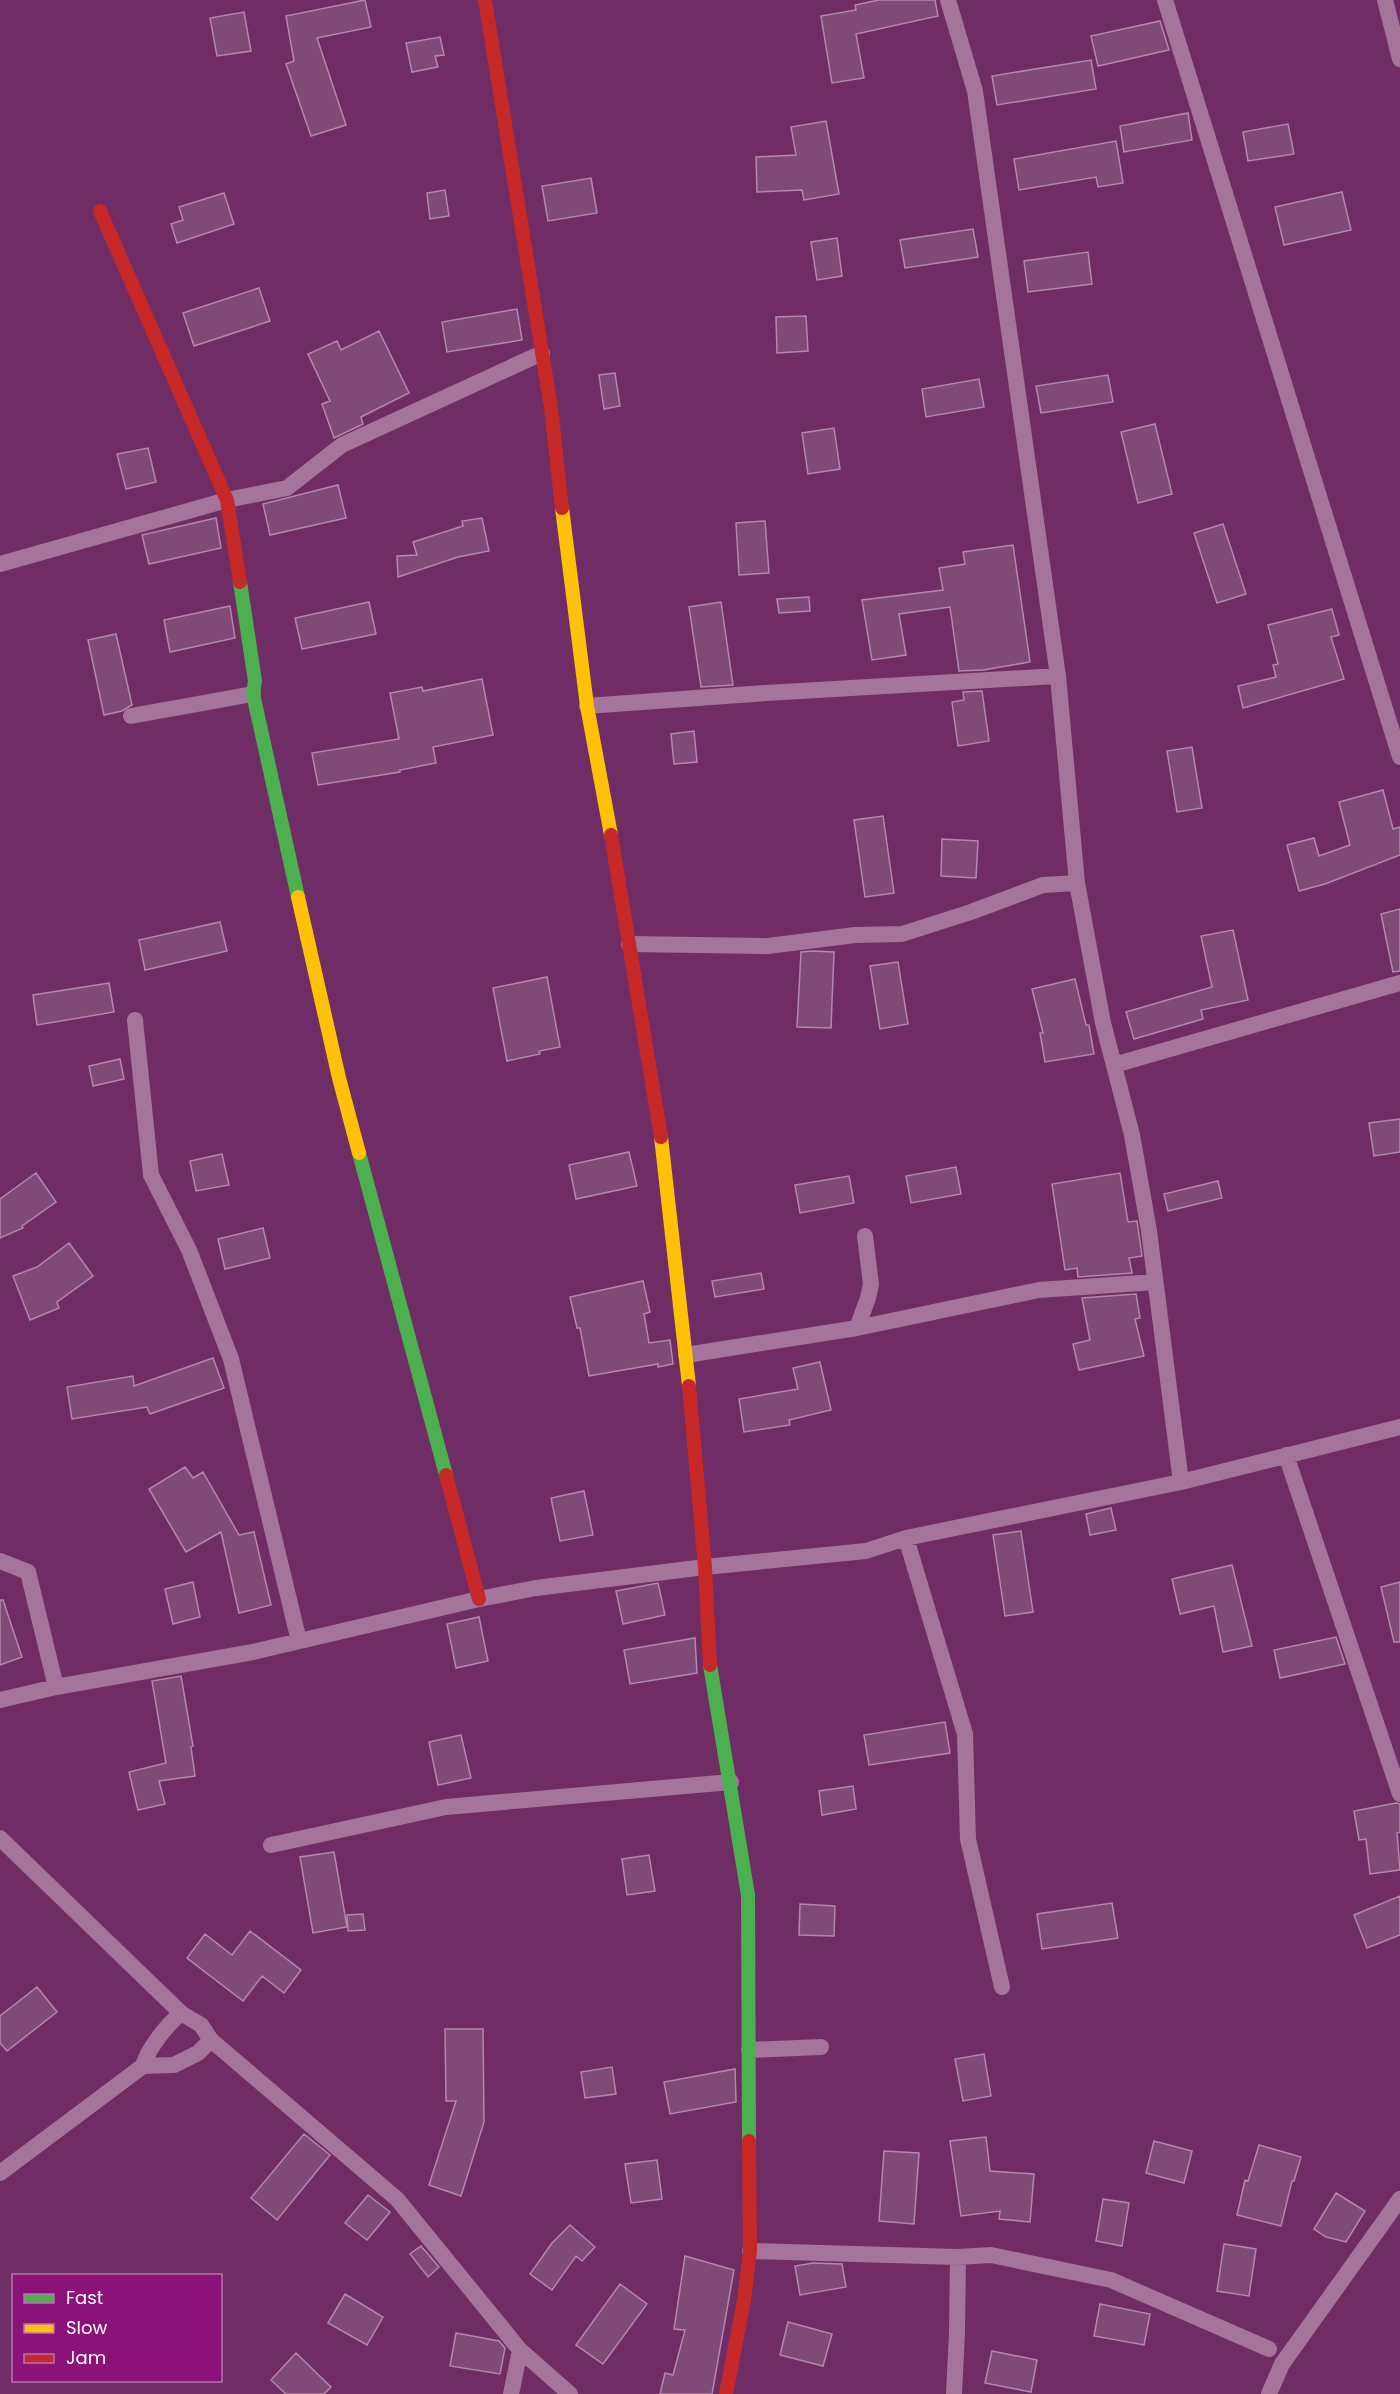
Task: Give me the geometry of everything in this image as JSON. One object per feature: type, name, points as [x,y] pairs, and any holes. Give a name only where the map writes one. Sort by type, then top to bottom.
[{"type":"street","points":[[485,0],[506,114],[521,231],[551,408],[587,706],[661,1135],[686,1355],[705,1567],[711,1674],[731,1782],[748,1894],[750,2251],[744,2300],[726,2394]]},
{"type":"street","points":[[948,0],[975,91],[1058,676],[1077,884],[1103,1023],[1132,1135],[1155,1282],[1181,1482]]},
{"type":"street","points":[[1165,0],[1400,757]]},
{"type":"street","points":[[1384,0],[1400,59]]},
{"type":"street","points":[[100,211],[227,500],[255,681],[253,694],[339,1078],[479,1599]]},
{"type":"street","points":[[0,564],[227,500],[287,488],[342,445],[542,353]]},
{"type":"street","points":[[587,706],[778,692],[1058,676]]},
{"type":"street","points":[[131,716],[253,694]]},
{"type":"street","points":[[629,944],[768,946],[855,935],[902,934],[971,912],[1043,885],[1077,884]]},
{"type":"street","points":[[1114,1065],[1400,983]]},
{"type":"street","points":[[135,1020],[152,1175],[189,1250],[231,1359],[299,1641]]},
{"type":"street","points":[[857,1328],[871,1284],[865,1236]]},
{"type":"street","points":[[686,1355],[857,1328],[1040,1290],[1155,1282]]},
{"type":"street","points":[[0,1700],[56,1687],[253,1652],[479,1599],[536,1588],[705,1567],[866,1551],[906,1538],[1181,1482],[1400,1427]]},
{"type":"street","points":[[1286,1455],[1400,1794]]},
{"type":"street","points":[[906,1538],[965,1734],[968,1839],[1002,1987]]},
{"type":"street","points":[[0,1562],[28,1572],[56,1687]]},
{"type":"street","points":[[271,1845],[446,1807],[731,1782]]},
{"type":"street","points":[[0,1838],[181,2013],[201,2025],[211,2040],[397,2199],[520,2350],[570,2394]]},
{"type":"street","points":[[143,2066],[153,2046],[181,2013]]},
{"type":"street","points":[[0,2174],[143,2066],[174,2065],[198,2053],[211,2040]]},
{"type":"street","points":[[749,2050],[821,2047]]},
{"type":"street","points":[[1269,2394],[1282,2364],[1400,2199]]},
{"type":"street","points":[[750,2251],[958,2257],[991,2255],[1111,2280],[1269,2349]]},
{"type":"street","points":[[954,2394],[958,2257]]},
{"type":"street","points":[[511,2394],[520,2350]]},
{"type":"building","points":[[365,0],[371,27],[317,38],[346,125],[311,136],[286,64],[294,61],[286,16]]},
{"type":"building","points":[[879,0],[935,0],[938,16],[856,34],[864,78],[832,83],[821,16],[856,10],[855,5]]},
{"type":"building","points":[[244,12],[251,51],[217,56],[210,18]]},
{"type":"building","points":[[1160,21],[1169,50],[1098,66],[1091,36]]},
{"type":"building","points":[[440,37],[444,55],[435,56],[438,67],[412,72],[406,43]]},
{"type":"building","points":[[1091,60],[1096,89],[997,105],[992,76]]},
{"type":"building","points":[[1188,113],[1192,140],[1124,152],[1120,126]]},
{"type":"building","points":[[826,121],[839,194],[804,200],[802,190],[757,192],[756,157],[796,155],[791,127]]},
{"type":"building","points":[[1288,124],[1294,154],[1248,161],[1243,132]]},
{"type":"building","points":[[1116,141],[1123,183],[1098,187],[1096,177],[1019,190],[1014,159]]},
{"type":"building","points":[[591,178],[597,213],[548,221],[542,186]]},
{"type":"building","points":[[445,190],[449,216],[430,219],[427,193]]},
{"type":"building","points":[[1342,192],[1351,230],[1284,245],[1275,207]]},
{"type":"building","points":[[224,193],[234,224],[177,243],[171,224],[183,220],[179,207]]},
{"type":"building","points":[[973,229],[978,257],[905,268],[900,240]]},
{"type":"building","points":[[837,238],[842,276],[817,280],[811,242]]},
{"type":"building","points":[[1088,252],[1092,284],[1028,292],[1024,261]]},
{"type":"building","points":[[259,288],[270,321],[194,346],[183,313]]},
{"type":"building","points":[[517,309],[522,340],[447,352],[442,322]]},
{"type":"building","points":[[806,316],[808,351],[777,353],[776,317]]},
{"type":"building","points":[[379,331],[409,393],[361,417],[363,424],[334,438],[322,404],[330,401],[308,354],[337,341],[341,350]]},
{"type":"building","points":[[615,373],[620,406],[604,409],[599,375]]},
{"type":"building","points":[[1108,375],[1113,402],[1041,413],[1036,386]]},
{"type":"building","points":[[979,379],[984,407],[926,417],[922,389]]},
{"type":"building","points":[[1155,424],[1172,494],[1138,503],[1121,432]]},
{"type":"building","points":[[834,428],[840,469],[808,474],[802,433]]},
{"type":"building","points":[[148,448],[156,482],[126,489],[117,454]]},
{"type":"building","points":[[338,485],[346,518],[270,535],[263,504]]},
{"type":"building","points":[[216,518],[221,548],[149,564],[142,535]]},
{"type":"building","points":[[482,518],[489,551],[458,557],[398,577],[397,556],[417,555],[413,542],[463,526],[462,521]]},
{"type":"building","points":[[765,521],[769,573],[739,575],[736,523]]},
{"type":"building","points":[[1223,524],[1246,594],[1217,603],[1194,533]]},
{"type":"building","points":[[1013,545],[1030,662],[983,670],[959,671],[950,607],[899,614],[906,655],[872,660],[862,600],[943,590],[939,568],[965,564],[963,552]]},
{"type":"building","points":[[809,597],[810,611],[779,613],[777,599]]},
{"type":"building","points":[[369,602],[376,634],[302,649],[295,618]]},
{"type":"building","points":[[721,602],[733,685],[701,687],[689,607]]},
{"type":"building","points":[[230,606],[235,638],[170,652],[164,620]]},
{"type":"building","points":[[1332,609],[1339,635],[1331,637],[1344,679],[1243,708],[1238,686],[1276,677],[1273,665],[1278,664],[1268,625]]},
{"type":"building","points":[[116,634],[132,705],[122,711],[104,715],[88,640]]},
{"type":"building","points":[[482,679],[493,735],[433,747],[436,763],[400,770],[400,772],[318,785],[312,753],[399,739],[390,693],[422,687],[423,691]]},
{"type":"building","points":[[982,691],[989,741],[958,746],[952,702],[964,700],[963,692]]},
{"type":"building","points":[[694,731],[697,762],[674,764],[671,734]]},
{"type":"building","points":[[1192,747],[1202,808],[1177,812],[1167,751]]},
{"type":"building","points":[[1383,790],[1393,829],[1400,827],[1400,855],[1325,884],[1299,891],[1287,845],[1314,838],[1319,856],[1350,845],[1339,802]]},
{"type":"building","points":[[883,816],[894,893],[865,897],[854,820]]},
{"type":"building","points":[[942,839],[978,841],[976,878],[941,876]]},
{"type":"building","points":[[1400,909],[1400,971],[1393,972],[1381,914]]},
{"type":"building","points":[[220,922],[227,951],[145,970],[139,940]]},
{"type":"building","points":[[1233,930],[1248,1000],[1201,1010],[1203,1019],[1134,1039],[1126,1012],[1212,987],[1201,936]]},
{"type":"building","points":[[801,952],[834,952],[831,1028],[797,1027]]},
{"type":"building","points":[[898,962],[908,1024],[880,1029],[870,966]]},
{"type":"building","points":[[547,977],[560,1047],[507,1061],[493,988]]},
{"type":"building","points":[[1075,979],[1086,1025],[1089,1025],[1094,1054],[1045,1062],[1040,1033],[1043,1033],[1032,989]]},
{"type":"building","points":[[109,983],[114,1012],[37,1025],[33,995]]},
{"type":"building","points":[[120,1059],[124,1079],[93,1086],[89,1066]]},
{"type":"building","points":[[1400,1119],[1400,1152],[1374,1156],[1369,1123]]},
{"type":"building","points":[[629,1152],[637,1186],[576,1199],[569,1165]]},
{"type":"building","points":[[222,1154],[229,1185],[196,1191],[190,1161]]},
{"type":"building","points":[[956,1167],[961,1194],[911,1203],[906,1176]]},
{"type":"building","points":[[36,1173],[56,1202],[22,1226],[23,1228],[0,1238],[0,1199]]},
{"type":"building","points":[[1120,1173],[1128,1222],[1137,1221],[1142,1256],[1129,1258],[1132,1273],[1078,1277],[1077,1268],[1065,1270],[1052,1184]]},
{"type":"building","points":[[849,1176],[854,1203],[800,1213],[795,1185]]},
{"type":"building","points":[[1218,1181],[1222,1198],[1168,1211],[1164,1194]]},
{"type":"building","points":[[263,1228],[270,1258],[225,1269],[218,1239]]},
{"type":"building","points":[[69,1243],[93,1276],[57,1302],[59,1308],[30,1320],[13,1276],[37,1267]]},
{"type":"building","points":[[761,1273],[764,1289],[715,1297],[712,1281]]},
{"type":"building","points":[[643,1281],[650,1312],[644,1314],[649,1343],[670,1340],[673,1364],[658,1367],[658,1364],[589,1376],[580,1328],[577,1328],[570,1297]]},
{"type":"building","points":[[1136,1294],[1140,1318],[1135,1319],[1144,1356],[1079,1370],[1073,1344],[1090,1340],[1082,1298]]},
{"type":"building","points":[[213,1358],[224,1388],[150,1414],[147,1407],[72,1419],[67,1387],[133,1376],[134,1386]]},
{"type":"building","points":[[820,1362],[831,1410],[789,1420],[790,1425],[744,1432],[739,1399],[798,1389],[793,1368]]},
{"type":"building","points":[[185,1467],[193,1478],[203,1472],[239,1535],[254,1532],[271,1605],[239,1613],[221,1532],[186,1552],[149,1489]]},
{"type":"building","points":[[584,1491],[593,1535],[560,1541],[551,1498]]},
{"type":"building","points":[[1111,1508],[1116,1530],[1090,1535],[1086,1514]]},
{"type":"building","points":[[1021,1531],[1033,1612],[1005,1616],[993,1535]]},
{"type":"building","points":[[1232,1565],[1252,1646],[1223,1652],[1214,1606],[1180,1614],[1172,1579]]},
{"type":"building","points":[[193,1582],[200,1617],[173,1624],[165,1589]]},
{"type":"building","points":[[1400,1582],[1400,1642],[1394,1642],[1381,1587]]},
{"type":"building","points":[[658,1583],[665,1615],[623,1624],[616,1591]]},
{"type":"building","points":[[0,1600],[3,1600],[22,1657],[0,1665]]},
{"type":"building","points":[[479,1617],[488,1661],[456,1668],[447,1624]]},
{"type":"building","points":[[1336,1637],[1345,1664],[1280,1678],[1274,1650]]},
{"type":"building","points":[[695,1638],[697,1673],[630,1684],[624,1650]]},
{"type":"building","points":[[181,1676],[193,1746],[191,1747],[195,1776],[159,1781],[165,1804],[138,1810],[129,1772],[166,1763],[152,1681]]},
{"type":"building","points":[[945,1722],[950,1753],[869,1765],[864,1735]]},
{"type":"building","points":[[461,1735],[471,1778],[438,1785],[429,1742]]},
{"type":"building","points":[[853,1786],[856,1809],[822,1815],[819,1791]]},
{"type":"building","points":[[1400,1804],[1400,1832],[1397,1833],[1400,1870],[1370,1874],[1366,1839],[1359,1840],[1354,1811]]},
{"type":"building","points":[[334,1852],[347,1927],[313,1933],[300,1857]]},
{"type":"building","points":[[649,1855],[655,1891],[627,1895],[622,1859]]},
{"type":"building","points":[[1400,1896],[1400,1935],[1367,1948],[1354,1915]]},
{"type":"building","points":[[1112,1903],[1118,1938],[1042,1949],[1037,1914]]},
{"type":"building","points":[[800,1904],[835,1906],[834,1936],[799,1935]]},
{"type":"building","points":[[363,1914],[365,1930],[348,1931],[347,1915]]},
{"type":"building","points":[[250,1931],[301,1970],[284,1993],[262,1976],[243,2001],[187,1958],[205,1934],[232,1955]]},
{"type":"building","points":[[37,1987],[57,2012],[7,2051],[0,2043],[0,2016]]},
{"type":"building","points":[[445,2029],[483,2029],[484,2122],[461,2196],[429,2185],[456,2101],[446,2101]]},
{"type":"building","points":[[984,2054],[991,2096],[963,2101],[955,2059]]},
{"type":"building","points":[[612,2067],[616,2094],[585,2098],[581,2072]]},
{"type":"building","points":[[735,2069],[736,2102],[670,2114],[664,2082]]},
{"type":"building","points":[[304,2134],[330,2155],[277,2220],[251,2198]]},
{"type":"building","points":[[986,2137],[990,2171],[1034,2174],[1030,2222],[999,2219],[1000,2211],[961,2216],[950,2141]]},
{"type":"building","points":[[1154,2141],[1192,2151],[1184,2183],[1146,2173]]},
{"type":"building","points":[[1259,2145],[1301,2157],[1294,2181],[1292,2181],[1281,2226],[1237,2215],[1245,2180],[1248,2181]]},
{"type":"building","points":[[884,2151],[919,2153],[914,2224],[879,2221]]},
{"type":"building","points":[[657,2160],[662,2199],[631,2203],[625,2164]]},
{"type":"building","points":[[1336,2193],[1365,2211],[1346,2242],[1326,2237],[1314,2229]]},
{"type":"building","points":[[368,2195],[390,2212],[367,2240],[345,2223]]},
{"type":"building","points":[[1103,2199],[1129,2203],[1122,2246],[1096,2241]]},
{"type":"building","points":[[570,2225],[595,2247],[582,2261],[576,2256],[552,2290],[530,2274],[552,2243]]},
{"type":"building","points":[[1224,2244],[1256,2249],[1249,2296],[1217,2291]]},
{"type":"building","points":[[421,2246],[439,2267],[428,2277],[410,2254]]},
{"type":"building","points":[[685,2256],[734,2270],[712,2394],[660,2394],[665,2373],[673,2375],[685,2330],[674,2329]]},
{"type":"building","points":[[813,2263],[842,2264],[846,2287],[800,2295],[795,2266]]},
{"type":"building","points":[[620,2284],[647,2304],[603,2364],[576,2345]]},
{"type":"building","points":[[345,2294],[383,2317],[367,2345],[328,2323]]},
{"type":"building","points":[[1100,2304],[1150,2314],[1144,2345],[1094,2336]]},
{"type":"building","points":[[788,2322],[832,2334],[823,2366],[780,2355]]},
{"type":"building","points":[[456,2333],[499,2341],[505,2348],[500,2374],[450,2366]]},
{"type":"building","points":[[992,2351],[1037,2360],[1031,2392],[985,2383]]},
{"type":"building","points":[[296,2353],[331,2387],[324,2394],[286,2394],[271,2380]]},
{"type":"traffic: fast","points":[[240,582],[255,681],[253,694],[298,897]]},
{"type":"traffic: fast","points":[[359,1153],[446,1475]]},
{"type":"traffic: fast","points":[[710,1665],[748,1895],[749,2141]]},
{"type":"traffic: slow","points":[[562,508],[587,706],[611,835]]},
{"type":"traffic: slow","points":[[298,897],[339,1078],[359,1153]]},
{"type":"traffic: slow","points":[[661,1137],[689,1386]]},
{"type":"traffic: jam","points":[[485,0],[551,408],[562,508]]},
{"type":"traffic: jam","points":[[100,211],[227,500],[240,582]]},
{"type":"traffic: jam","points":[[611,835],[661,1137]]},
{"type":"traffic: jam","points":[[689,1386],[705,1567],[710,1665]]},
{"type":"traffic: jam","points":[[446,1475],[479,1599]]},
{"type":"traffic: jam","points":[[726,2394],[744,2300],[750,2251],[749,2141]]}]
